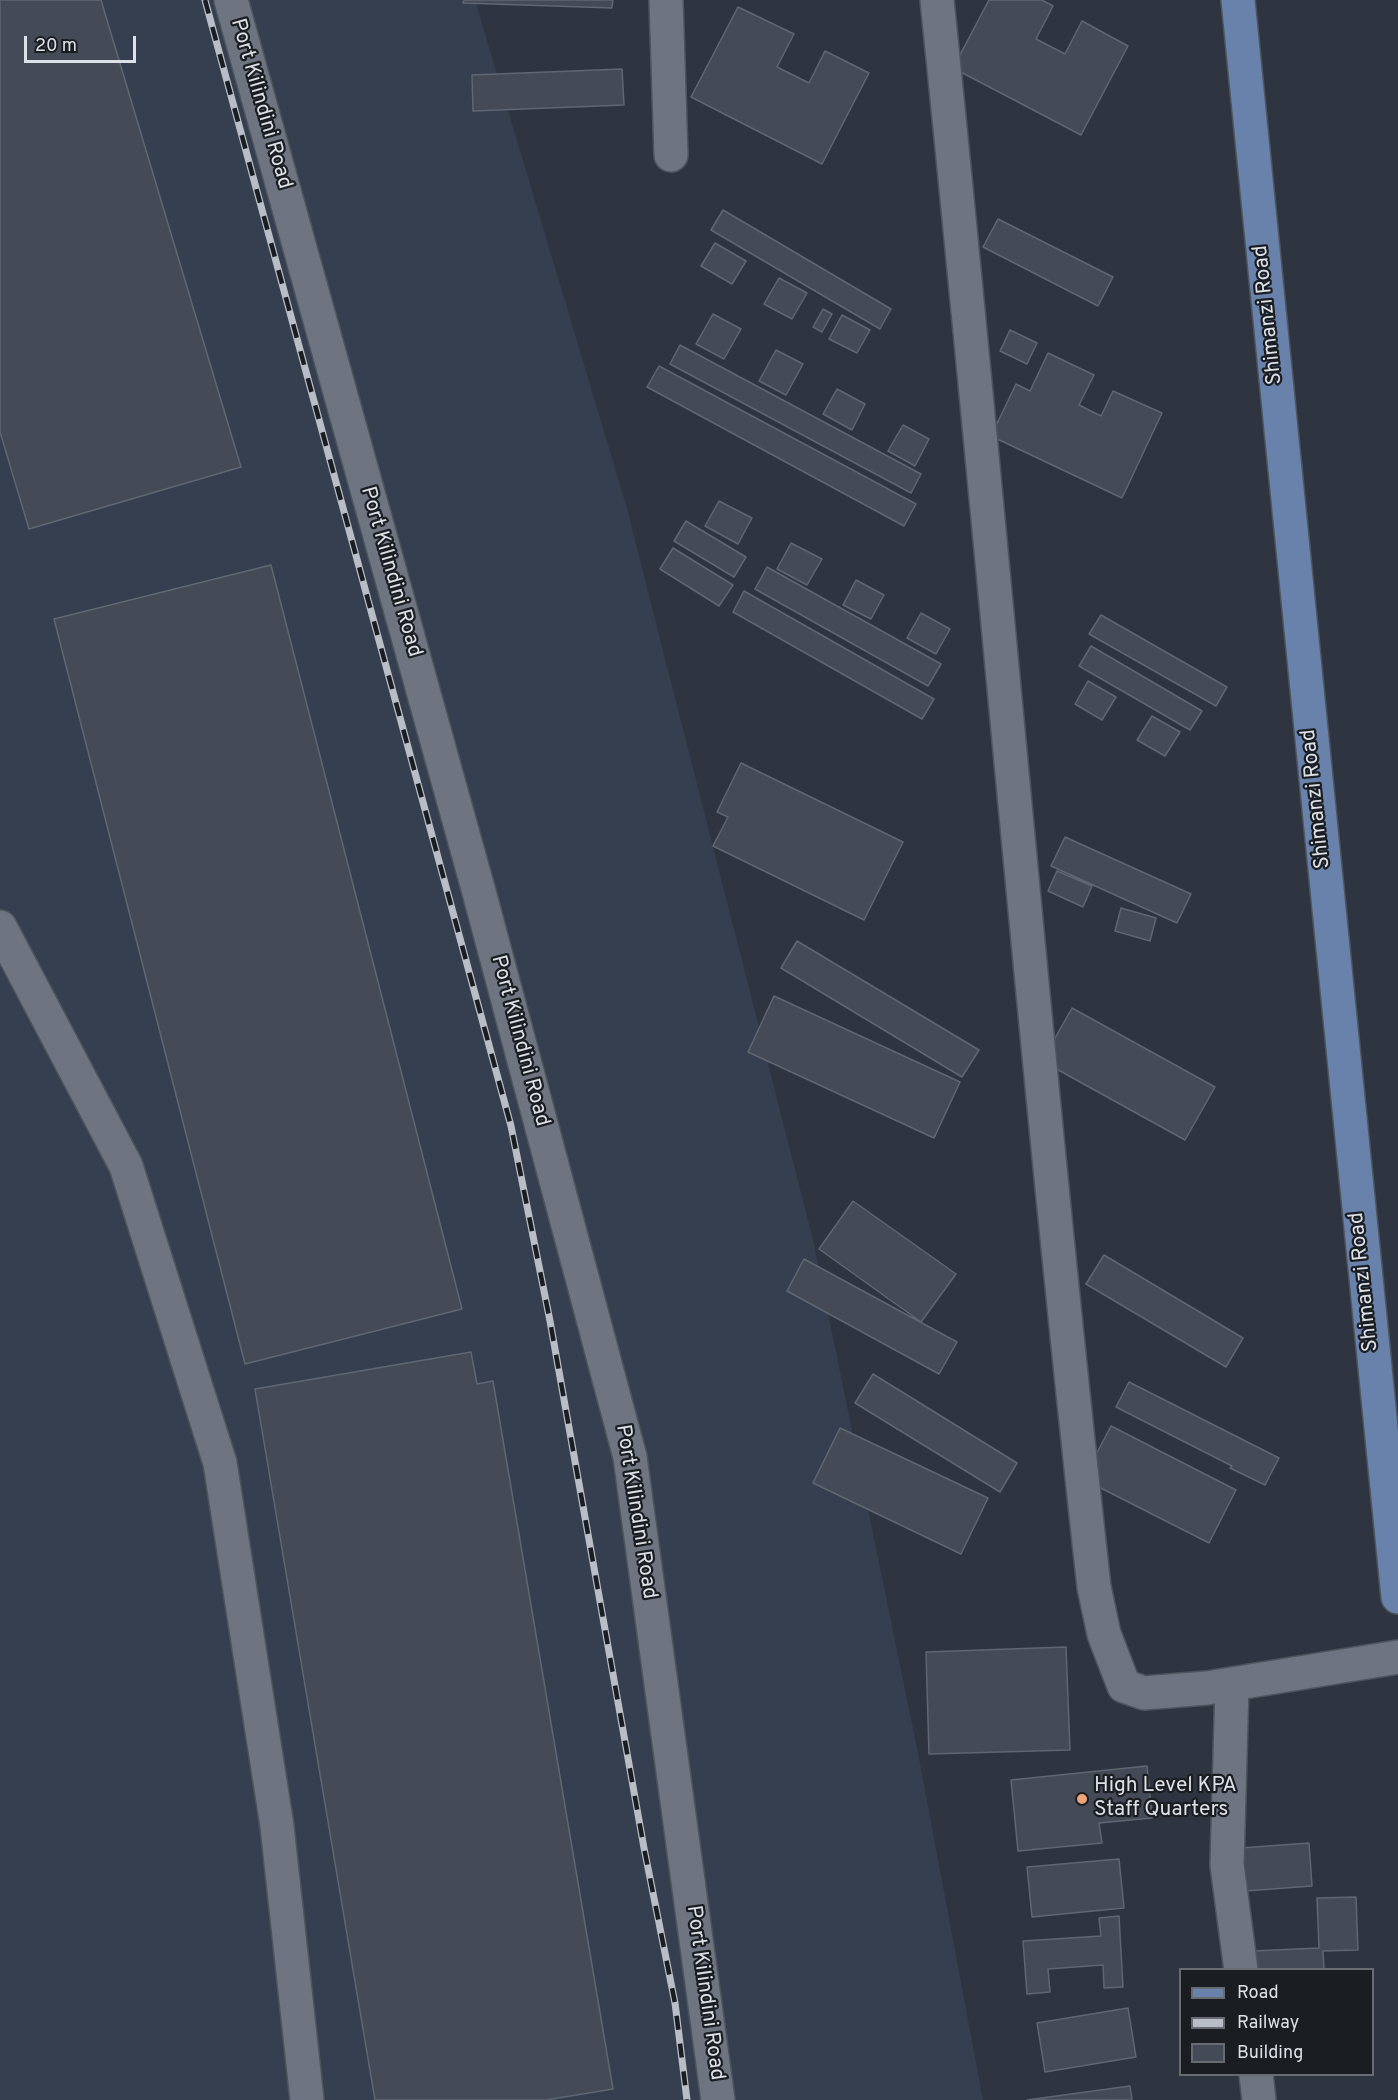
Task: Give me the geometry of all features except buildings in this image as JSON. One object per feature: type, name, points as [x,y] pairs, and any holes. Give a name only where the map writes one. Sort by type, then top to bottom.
[{"type":"main road","name":"Shimanzi Road","points":[[1238,0],[1395,1592],[1398,1597]]},
{"type":"street","name":"Port Kilindini Road","points":[[231,0],[479,892],[630,1457],[718,2100]]},
{"type":"street","points":[[666,0],[671,155]]},
{"type":"street","points":[[937,0],[969,306],[1060,1277],[1098,1613],[1124,1686],[1144,1693],[1232,1684],[1398,1657]]},
{"type":"street","points":[[0,927],[126,1166],[220,1463],[277,1826],[307,2100]]},
{"type":"street","points":[[1232,1684],[1227,1865],[1241,1968]]},
{"type":"street","points":[[1256,2076],[1259,2100]]},
{"type":"shaded area","points":[[0,0],[475,0],[626,505],[813,1240],[919,1758],[983,2100],[0,2100]]},
{"type":"railway","points":[[205,0],[511,1126],[550,1321],[644,1848],[675,2003],[687,2100]]},
{"type":"place","name":"High Level KPA Staff Quarters","points":[[1082,1799]]}]
